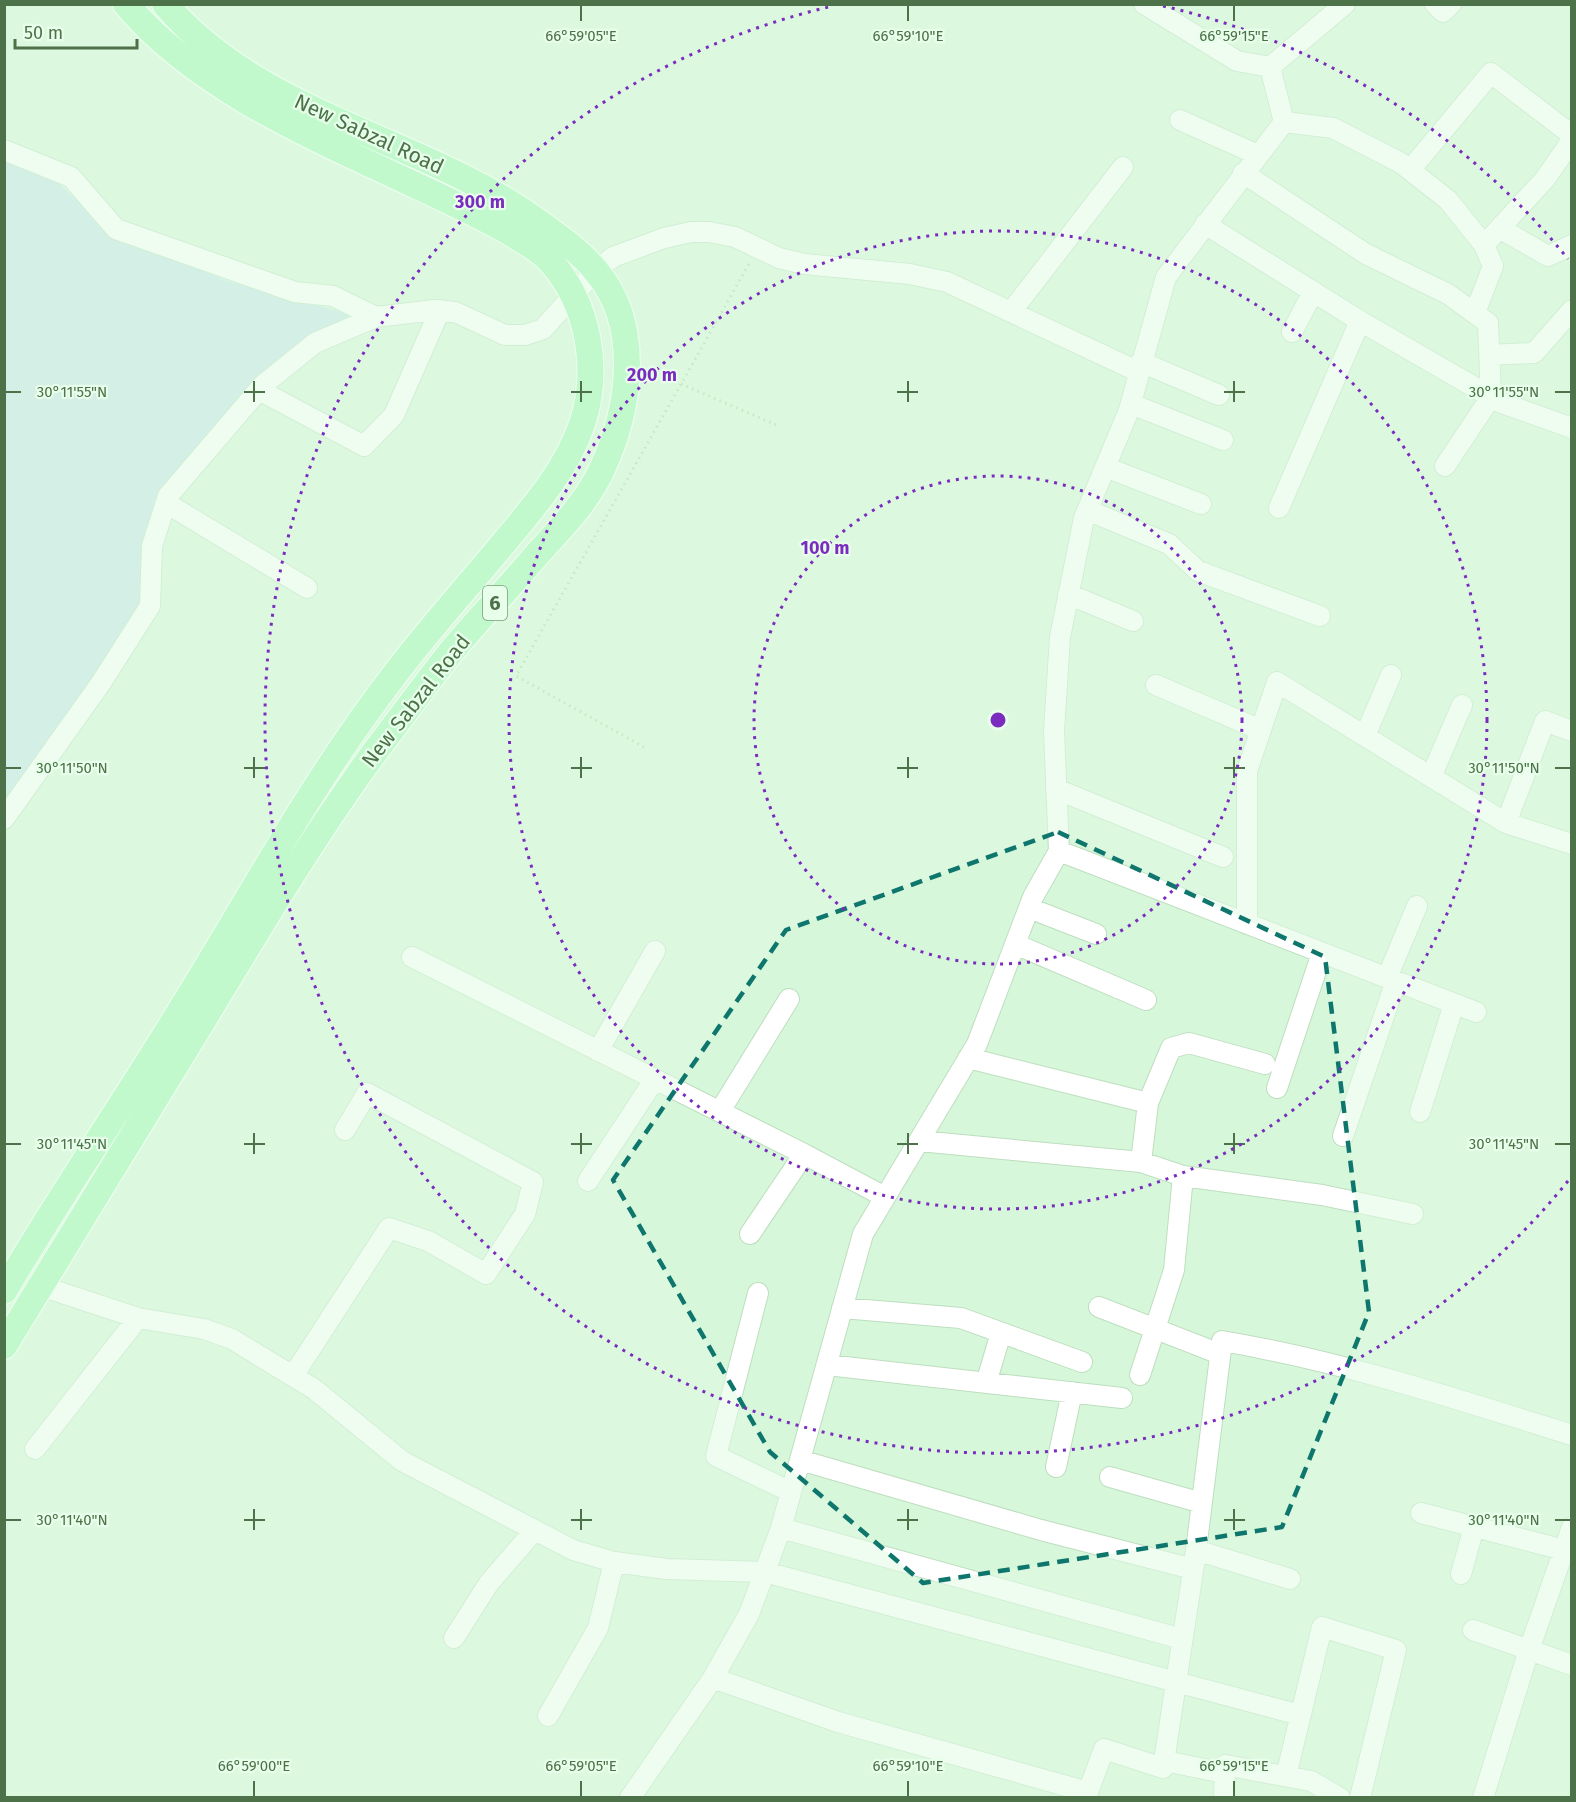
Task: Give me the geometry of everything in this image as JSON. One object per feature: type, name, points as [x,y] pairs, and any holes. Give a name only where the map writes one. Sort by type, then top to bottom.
[{"type":"main road","name":"New Sabzal Road","points":[[4,1291],[58,1201],[158,1047],[321,778],[392,678],[528,515],[565,460],[583,421],[592,386],[588,338],[562,275],[547,257],[525,241],[450,199],[312,135],[206,77],[166,46],[126,4]]},
{"type":"main road","name":"New Sabzal Road","points":[[4,1346],[245,951],[348,791],[452,651],[563,527],[600,475],[611,449],[621,412],[627,361],[620,320],[612,299],[596,270],[567,243],[511,203],[456,174],[281,94],[239,68],[202,41],[165,4]]},
{"type":"street","points":[[1144,4],[1237,61],[1270,67]]},
{"type":"street","points":[[1270,67],[1344,4]]},
{"type":"street","points":[[1435,4],[1443,12],[1450,4]]},
{"type":"street","points":[[1270,67],[1284,122]]},
{"type":"street","points":[[1410,170],[1491,73],[1572,135]]},
{"type":"street","points":[[1180,120],[1258,155]]},
{"type":"street","points":[[630,1797],[713,1678],[749,1614],[781,1528],[863,1234],[977,1044],[1029,908],[1059,851],[1054,731],[1060,637],[1087,510],[1131,404],[1166,277],[1284,122]]},
{"type":"street","points":[[1284,122],[1334,128],[1410,170],[1449,200],[1485,245],[1493,266],[1475,313]]},
{"type":"street","points":[[1485,245],[1545,179],[1572,140]]},
{"type":"street","points":[[4,150],[70,177],[116,229],[295,292],[333,296],[376,317]]},
{"type":"street","points":[[1011,312],[1123,167]]},
{"type":"street","points":[[1243,173],[1366,254],[1449,294],[1488,323],[1491,397],[1445,466]]},
{"type":"street","points":[[1205,224],[1360,321],[1491,397],[1572,428]]},
{"type":"street","points":[[1501,229],[1548,256],[1572,245]]},
{"type":"street","points":[[4,819],[101,683],[150,606],[152,546],[168,496],[259,390],[315,343],[376,317],[440,310],[455,312],[506,335],[525,334],[543,329],[596,270],[613,256],[691,232],[735,237],[778,258],[804,264],[910,274],[946,282],[1140,367],[1219,395]]},
{"type":"street","points":[[1292,332],[1313,292]]},
{"type":"street","points":[[1490,355],[1534,353],[1572,309]]},
{"type":"street","points":[[259,390],[364,446],[394,415],[440,310]]},
{"type":"street","points":[[1279,508],[1360,321]]},
{"type":"street","points":[[1131,404],[1223,440]]},
{"type":"street","points":[[1105,467],[1201,504]]},
{"type":"street","points":[[166,503],[307,588]]},
{"type":"street","points":[[1087,510],[1169,544],[1198,572],[1320,616]]},
{"type":"street","points":[[1068,594],[1133,621]]},
{"type":"street","points":[[1365,736],[1391,675]]},
{"type":"street","points":[[1247,924],[1247,771],[1277,682],[1506,823],[1572,844]]},
{"type":"street","points":[[1156,686],[1261,730]]},
{"type":"street","points":[[1431,777],[1462,705]]},
{"type":"street","points":[[1506,823],[1545,721],[1572,731]]},
{"type":"street","points":[[1056,789],[1223,857]]},
{"type":"street","points":[[1059,851],[1476,1012]]},
{"type":"street","points":[[1343,1136],[1391,980],[1418,906]]},
{"type":"street","points":[[1029,908],[1096,934]]},
{"type":"street","points":[[1015,944],[1146,1000]]},
{"type":"street","points":[[598,1050],[655,951]]},
{"type":"street","points":[[1277,1088],[1322,953]]},
{"type":"street","points":[[412,957],[720,1111],[885,1197]]},
{"type":"street","points":[[720,1111],[789,999]]},
{"type":"street","points":[[1420,1112],[1454,1004]]},
{"type":"street","points":[[1141,1162],[1148,1103],[1171,1048],[1189,1043],[1265,1064]]},
{"type":"street","points":[[968,1058],[1148,1103]]},
{"type":"street","points":[[588,1181],[655,1079]]},
{"type":"street","points":[[292,1376],[390,1228],[428,1241],[486,1274],[525,1214],[533,1182],[367,1093],[345,1130]]},
{"type":"street","points":[[918,1141],[1141,1162],[1183,1176],[1322,1195],[1413,1214]]},
{"type":"street","points":[[750,1234],[804,1154]]},
{"type":"street","points":[[1140,1376],[1174,1270],[1183,1176]]},
{"type":"street","points":[[41,1286],[138,1318],[204,1329],[232,1339],[314,1389],[402,1461],[573,1550],[614,1562],[667,1569],[765,1572],[883,1602],[1176,1684],[1251,1700],[1300,1715]]},
{"type":"street","points":[[758,1293],[716,1456],[791,1492]]},
{"type":"street","points":[[1099,1307],[1220,1354]]},
{"type":"street","points":[[842,1308],[961,1318],[1082,1362]]},
{"type":"street","points":[[35,1449],[138,1318]]},
{"type":"street","points":[[986,1383],[1001,1333]]},
{"type":"street","points":[[713,1678],[838,1722],[1088,1792],[1104,1749],[1163,1768],[1195,1560],[1222,1341],[1285,1352],[1466,1401],[1572,1435]]},
{"type":"street","points":[[826,1365],[1122,1398]]},
{"type":"street","points":[[1056,1467],[1072,1392]]},
{"type":"street","points":[[800,1460],[1041,1530],[1290,1579]]},
{"type":"street","points":[[1110,1477],[1202,1503]]},
{"type":"street","points":[[1421,1512],[1474,1527],[1568,1539],[1529,1650],[1483,1797]]},
{"type":"street","points":[[1461,1574],[1474,1527]]},
{"type":"street","points":[[781,1528],[1182,1639]]},
{"type":"street","points":[[454,1638],[489,1583],[534,1531]]},
{"type":"street","points":[[549,1716],[598,1628],[614,1562]]},
{"type":"street","points":[[1286,1776],[1322,1627],[1396,1650],[1360,1797]]},
{"type":"street","points":[[1473,1630],[1572,1665]]},
{"type":"street","points":[[1165,1761],[1311,1781],[1340,1797]]},
{"type":"street","points":[[1224,1769],[1224,1797]]},
{"type":"path","points":[[644,747],[516,676],[759,247]]},
{"type":"path","points":[[681,384],[779,426]]},
{"type":"highlighted area","points":[[1058,832],[1325,957],[1369,1312],[1282,1527],[923,1583],[770,1452],[613,1180],[786,930]]},
{"type":"shaded area","points":[[5,5],[1571,5],[1571,1797],[5,1798]]},
{"type":"shaded area","points":[[5,159],[59,184],[112,232],[227,281],[345,313],[355,321],[316,336],[175,475],[155,499],[144,549],[140,612],[5,809]]}]
